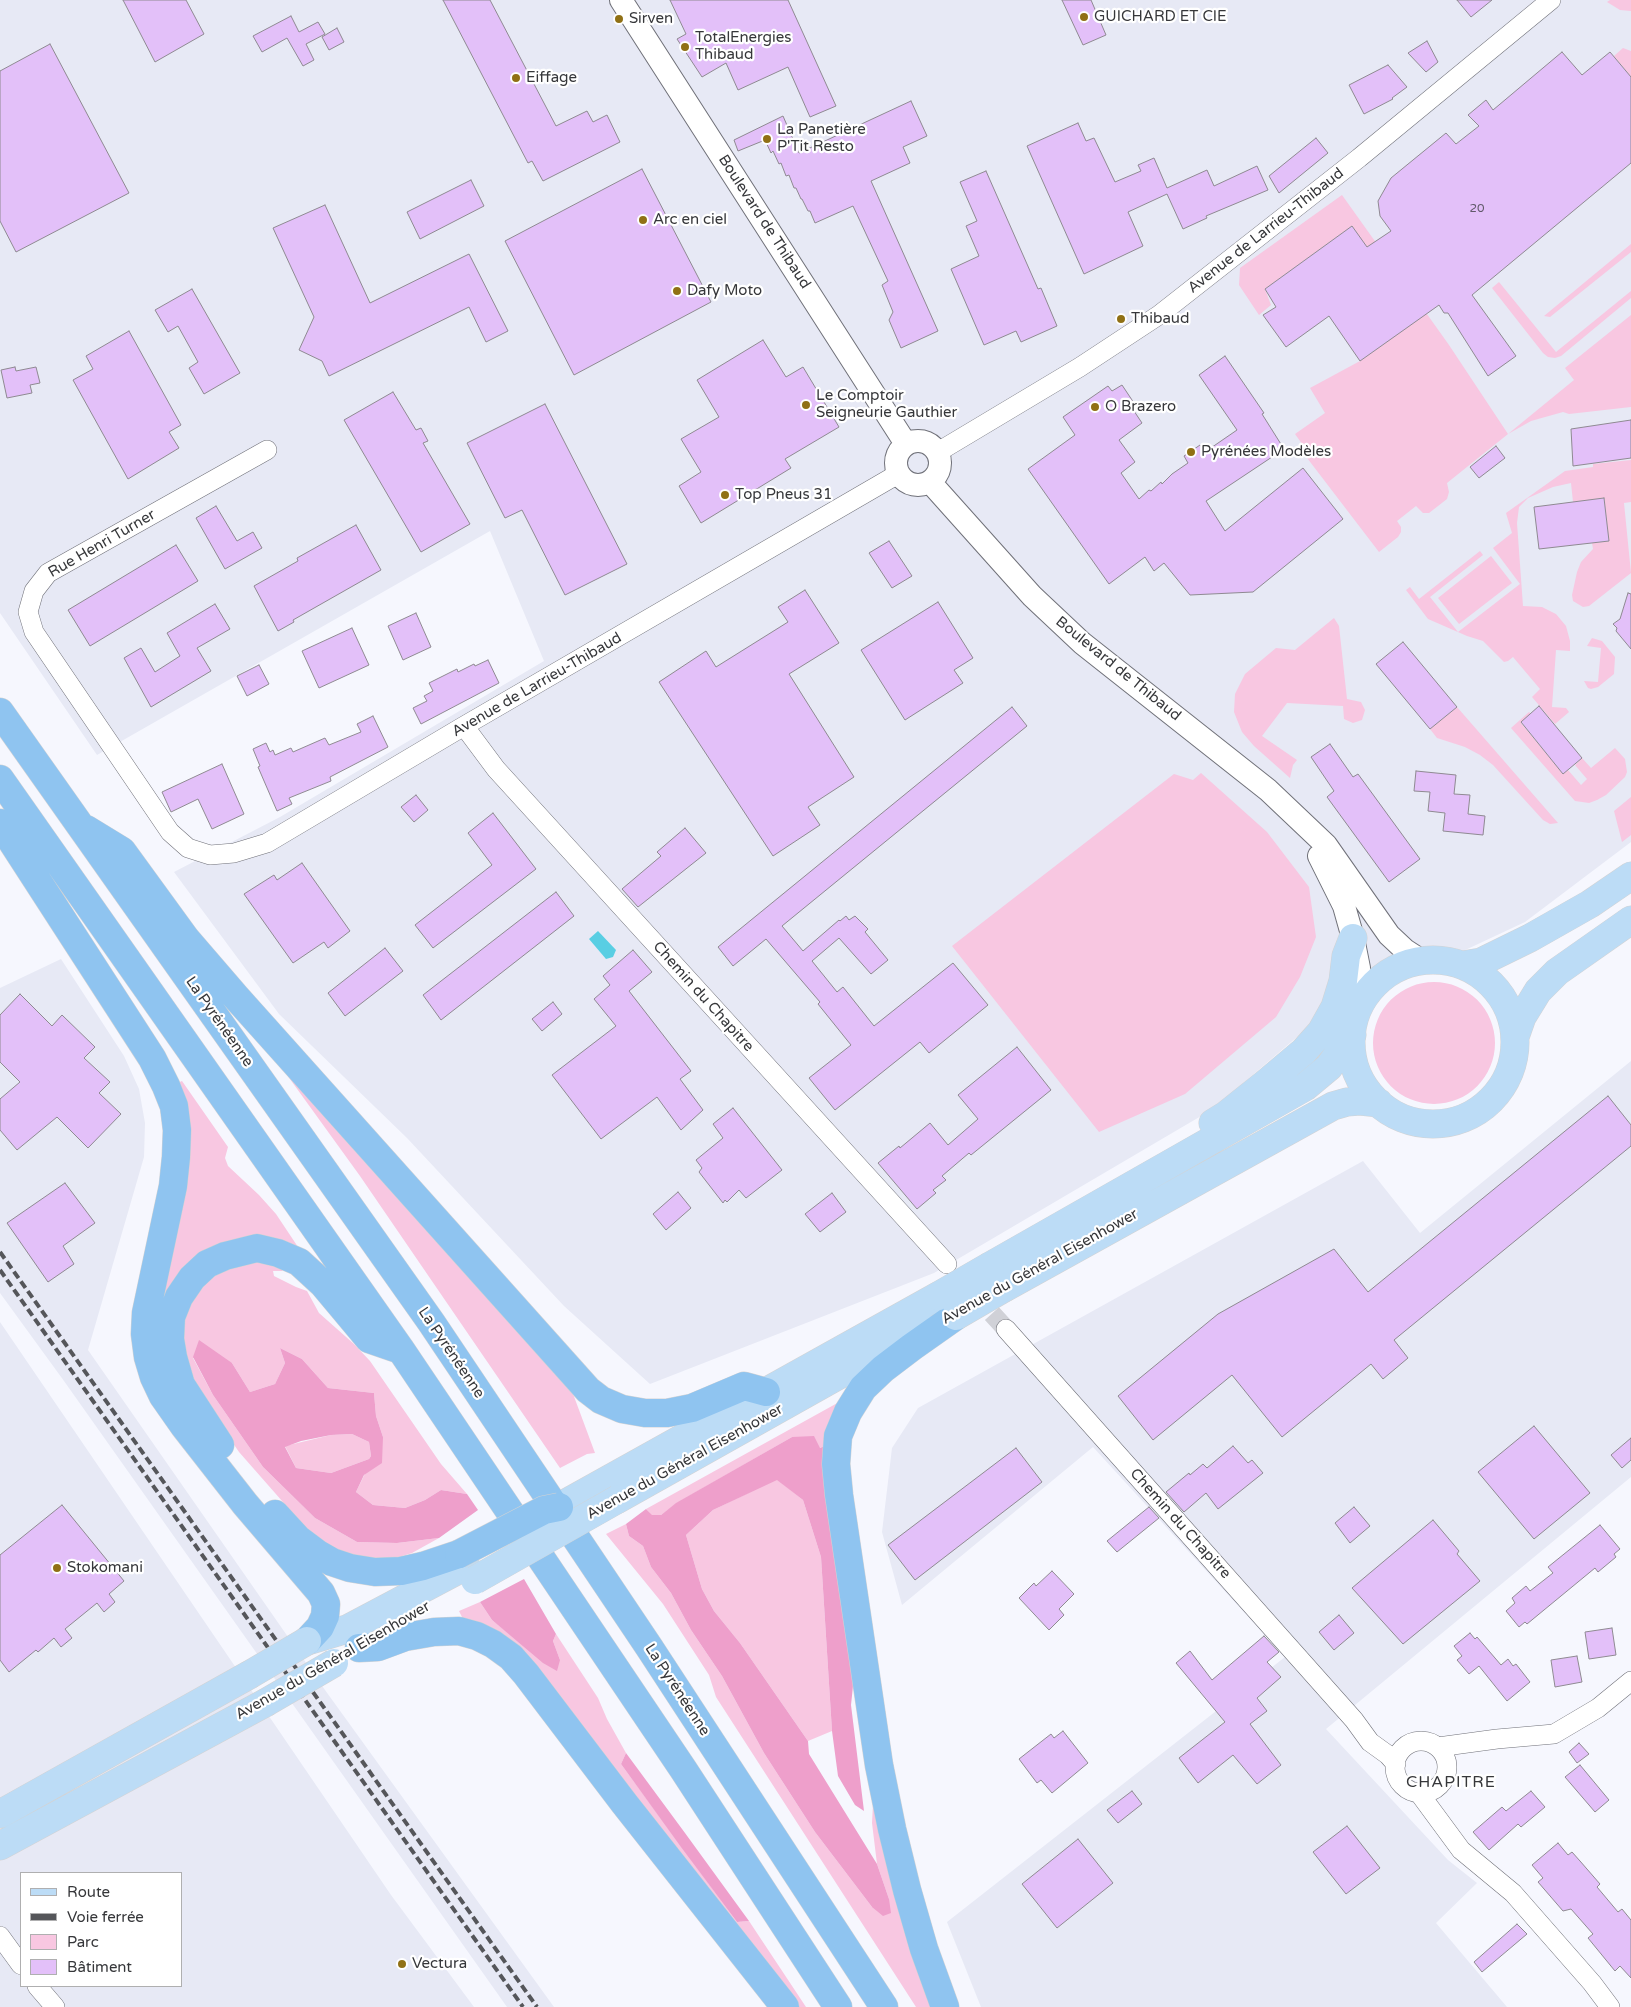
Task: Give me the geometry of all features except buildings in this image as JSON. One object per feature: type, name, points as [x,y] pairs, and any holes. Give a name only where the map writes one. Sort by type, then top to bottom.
[{"type":"highway","name":"La Pyrénéenne","points":[[0,712],[78,825],[431,1322],[643,1639],[884,2007]]},
{"type":"highway","points":[[0,779],[400,1350],[683,1769],[838,2007]]},
{"type":"highway","points":[[0,823],[152,1058],[174,1106],[176,1157],[173,1186],[146,1313],[145,1334],[148,1357],[154,1377],[184,1426],[245,1504],[321,1593],[326,1604],[324,1616],[320,1627],[307,1641]]},
{"type":"highway","points":[[78,825],[122,850],[186,939],[236,997],[588,1390],[601,1400],[622,1409],[652,1413],[668,1413],[692,1408],[744,1386],[766,1392]]},
{"type":"highway","points":[[400,1350],[369,1339],[323,1284],[298,1262],[278,1253],[257,1248],[225,1256],[207,1264],[192,1278],[179,1297],[171,1317],[171,1348],[181,1385],[217,1440],[264,1503],[298,1539],[332,1562],[350,1568],[375,1572],[401,1571],[423,1566],[467,1567],[544,1510],[559,1507]]},
{"type":"highway","points":[[946,2007],[924,1949],[907,1890],[888,1810],[879,1765],[855,1610],[836,1464],[838,1436],[848,1412],[863,1388],[890,1363],[956,1316]]},
{"type":"highway","points":[[360,1648],[378,1647],[405,1637],[434,1632],[459,1631],[477,1636],[493,1644],[511,1657],[785,2007]]},
{"type":"main road","points":[[1463,965],[1490,982],[1508,1007],[1515,1037],[1514,1055],[1510,1072],[1502,1087],[1490,1101],[1476,1112],[1444,1124],[1426,1124],[1409,1121],[1393,1114],[1366,1089],[1357,1073],[1352,1054],[1354,1024],[1365,997],[1376,984],[1390,973],[1406,965],[1422,961],[1436,960],[1463,965],[1481,962],[1530,938],[1590,904],[1631,876]]},
{"type":"main road","points":[[1515,1037],[1522,1017],[1538,992],[1557,972],[1631,920]]},
{"type":"main road","points":[[1158,1171],[1182,1141],[1226,1115],[1304,1051],[1321,1032],[1335,1007],[1343,981],[1346,956],[1353,938]]},
{"type":"main road","name":"Avenue du Général Eisenhower","points":[[0,1814],[307,1641],[347,1629],[910,1335],[956,1316],[998,1276],[1158,1171],[1305,1087],[1329,1068],[1354,1024]]},
{"type":"main road","name":"Avenue du Général Eisenhower","points":[[559,1507],[611,1490],[766,1392],[938,1296],[998,1276],[1333,1106],[1360,1101],[1379,1103]]},
{"type":"main road","name":"Avenue du Général Eisenhower","points":[[0,1846],[266,1703],[360,1648],[467,1567]]},
{"type":"street","name":"Boulevard de Thibaud","points":[[621,0],[906,444]]},
{"type":"street","name":"Avenue de Larrieu-Thibaud","points":[[938,452],[1080,367],[1159,315],[1359,158],[1551,0]]},
{"type":"street","points":[[920,440],[927,442],[938,452],[940,459],[938,472],[930,482],[916,485],[903,480],[898,474],[896,468],[897,454],[906,444],[920,440]]},
{"type":"street","name":"Rue Henri Turner","points":[[170,832],[34,632],[28,612],[34,591],[48,573],[267,450]]},
{"type":"street","name":"Avenue de Larrieu-Thibaud","points":[[170,832],[188,848],[210,855],[234,853],[268,843],[464,726],[898,474]]},
{"type":"street","name":"Boulevard de Thibaud","points":[[930,482],[1032,596],[1082,643],[1261,785],[1326,846],[1389,935],[1405,950],[1422,961]]},
{"type":"street","name":"Chemin du Chapitre","points":[[464,726],[496,769],[947,1264]]},
{"type":"street","name":"Boulevard de Thibaud","points":[[1299,821],[1333,882],[1344,906],[1353,938],[1359,968],[1354,1024]]},
{"type":"street","name":"Chemin du Chapitre","points":[[1006,1329],[1354,1720],[1370,1742],[1388,1755],[1396,1764]]},
{"type":"street","points":[[1438,1747],[1554,1734],[1598,1708],[1631,1681]]},
{"type":"street","name":"Chemin du Chapitre","points":[[1354,1720],[1375,1734],[1408,1744]]},
{"type":"street","points":[[1447,1831],[1444,1776],[1444,1753],[1438,1747],[1424,1741],[1408,1744],[1398,1756],[1396,1764],[1399,1780],[1411,1791],[1427,1792],[1444,1776],[1470,1744]]},
{"type":"street","points":[[1420,1793],[1462,1850],[1513,1893],[1592,1983],[1610,2007]]},
{"type":"street","points":[[0,1936],[20,1964]]},
{"type":"street","points":[[37,1987],[55,2007]]},
{"type":"shaded area","points":[[0,0],[1631,0],[1631,842],[1525,922],[1318,1019],[1213,1109],[934,1273],[650,1384],[564,1306],[407,1138],[279,1014],[174,872],[280,817],[544,661],[490,531],[97,755],[0,613]]},
{"type":"shaded area","points":[[61,959],[124,1056],[139,1089],[145,1123],[144,1157],[88,1350],[325,1690],[554,2007],[507,2007],[0,1293],[0,988]]},
{"type":"shaded area","points":[[1631,1061],[1631,1477],[1326,1729],[1448,1860],[1477,1883],[1436,1923],[1507,2007],[981,2007],[947,1922],[1285,1657],[1093,1447],[902,1605],[882,1532],[892,1448],[918,1408],[1363,1161],[1420,1233]]},
{"type":"shaded area","points":[[0,1322],[391,1895],[474,2007],[0,2007]]},
{"type":"shaded area","points":[[199,1340],[232,1363],[250,1392],[275,1384],[285,1363],[280,1348],[302,1359],[328,1388],[374,1393],[376,1416],[383,1437],[382,1463],[364,1475],[356,1492],[373,1505],[405,1508],[425,1500],[441,1490],[467,1494],[478,1510],[439,1538],[397,1543],[357,1542],[315,1518],[263,1467],[213,1395],[193,1357]],"holes":[[[352,1434],[369,1442],[371,1456],[369,1459],[331,1473],[296,1468],[285,1447],[301,1441],[331,1435]]]},
{"type":"shaded area","points":[[814,1436],[820,1448],[827,1445],[855,1667],[851,1705],[864,1811],[855,1805],[838,1776],[832,1731],[821,1557],[803,1500],[777,1480],[713,1510],[686,1535],[702,1589],[714,1611],[740,1643],[808,1741],[809,1754],[877,1864],[889,1899],[891,1913],[883,1916],[872,1907],[815,1832],[764,1753],[722,1676],[691,1630],[671,1593],[651,1567],[643,1546],[629,1536],[626,1524],[646,1509],[652,1515],[661,1515],[676,1503],[792,1437]]},
{"type":"shaded area","points":[[524,1579],[556,1634],[553,1641],[560,1660],[557,1671],[543,1663],[492,1620],[480,1602]]},
{"type":"shaded area","points":[[626,1753],[749,1921],[737,1922],[681,1847],[621,1764]]},
{"type":"green space","points":[[1610,0],[1631,0],[1631,11],[1620,10],[1607,2]]},
{"type":"green space","points":[[1623,48],[1631,51],[1631,77],[1614,56]]},
{"type":"green space","points":[[1342,195],[1449,345],[1508,434],[1447,483],[1449,492],[1447,499],[1429,513],[1423,513],[1416,506],[1397,521],[1401,527],[1401,532],[1398,537],[1379,552],[1301,450],[1305,448],[1295,434],[1325,413],[1310,388],[1360,361],[1417,320],[1352,226],[1265,289],[1271,305],[1259,315],[1239,285],[1240,268]]},
{"type":"green space","points":[[1631,244],[1631,252],[1550,317],[1544,316]]},
{"type":"green space","points":[[1499,282],[1556,352],[1631,291],[1631,298],[1561,356],[1555,358],[1548,357],[1543,353],[1492,288]]},
{"type":"green space","points":[[1631,315],[1631,407],[1569,414],[1563,412],[1531,421],[1508,434],[1574,380],[1565,368]]},
{"type":"green space","points":[[1631,460],[1631,502],[1624,503],[1631,573],[1589,606],[1583,607],[1573,601],[1572,595],[1577,572],[1581,562],[1593,549],[1592,543],[1609,541],[1604,498],[1573,502],[1571,483],[1553,487],[1528,498],[1519,507],[1517,523],[1523,606],[1542,607],[1556,614],[1566,626],[1570,641],[1570,651],[1556,650],[1552,707],[1566,708],[1569,712],[1555,724],[1532,697],[1540,689],[1513,657],[1504,662],[1483,641],[1467,636],[1428,619],[1406,590],[1410,587],[1419,599],[1480,551],[1483,555],[1430,597],[1458,632],[1520,584],[1493,548],[1512,533],[1506,513],[1565,471],[1593,467],[1593,464]]},
{"type":"green space","points":[[1491,556],[1512,583],[1459,624],[1438,598]]},
{"type":"green space","points":[[1334,618],[1339,626],[1347,699],[1361,702],[1365,710],[1362,720],[1353,723],[1344,719],[1343,706],[1287,703],[1262,736],[1297,760],[1293,765],[1290,778],[1254,746],[1242,732],[1234,712],[1235,694],[1245,674],[1276,648],[1295,650]]},
{"type":"green space","points":[[1592,638],[1602,641],[1615,657],[1614,674],[1598,687],[1591,689],[1588,688],[1584,681],[1598,682],[1601,648],[1587,646]]},
{"type":"green space","points":[[1457,707],[1558,823],[1550,824],[1543,820],[1493,765],[1480,755],[1465,747],[1437,738],[1430,729]]},
{"type":"green space","points":[[1529,712],[1531,714],[1521,723],[1563,774],[1568,770],[1581,785],[1587,779],[1575,765],[1582,758],[1591,768],[1615,748],[1625,759],[1627,772],[1625,777],[1606,795],[1597,800],[1589,803],[1575,801],[1511,728]]},
{"type":"green space","points":[[1201,773],[1267,832],[1309,887],[1316,937],[1300,977],[1276,1017],[1185,1094],[1099,1132],[952,946],[1174,774],[1193,780]]},
{"type":"green space","points":[[1631,797],[1631,835],[1622,842],[1614,811]]},
{"type":"green space","points":[[1434,982],[1457,986],[1477,1000],[1491,1020],[1495,1043],[1491,1066],[1477,1086],[1457,1100],[1434,1104],[1411,1100],[1391,1086],[1377,1066],[1373,1043],[1377,1020],[1391,1000],[1411,986]]},
{"type":"green space","points":[[289,1072],[569,1383],[595,1453],[587,1454],[560,1468],[360,1176],[287,1075]]},
{"type":"green space","points":[[182,1081],[228,1147],[225,1158],[228,1166],[276,1214],[300,1250],[214,1247],[155,1358],[173,1085]]},
{"type":"green space","points":[[250,1260],[284,1268],[282,1271],[273,1271],[274,1276],[307,1291],[319,1313],[370,1361],[441,1464],[467,1494],[441,1490],[425,1500],[405,1508],[373,1505],[356,1492],[383,1437],[376,1416],[374,1393],[328,1388],[302,1359],[280,1348],[285,1363],[275,1384],[250,1392],[232,1363],[193,1358],[213,1395],[263,1467],[315,1518],[357,1542],[397,1543],[439,1538],[412,1553],[383,1562],[337,1551],[304,1526],[239,1452],[203,1399],[188,1369],[181,1319],[208,1274]]},
{"type":"green space","points":[[841,1401],[827,1445],[820,1448],[792,1437],[677,1503],[661,1515],[652,1516],[646,1509]]},
{"type":"green space","points":[[352,1434],[369,1442],[371,1456],[369,1459],[331,1473],[296,1468],[285,1446],[331,1435]]},
{"type":"green space","points":[[777,1479],[803,1500],[821,1557],[832,1731],[808,1741],[740,1643],[714,1611],[702,1589],[686,1535],[713,1510]]},
{"type":"green space","points":[[626,1524],[629,1536],[643,1546],[651,1567],[671,1593],[691,1630],[722,1676],[764,1753],[815,1832],[872,1907],[889,1899],[877,1864],[872,1823],[874,1785],[937,2007],[916,2007],[716,1697],[709,1675],[663,1604],[606,1534]]},
{"type":"green space","points":[[480,1602],[492,1620],[516,1639],[560,1660],[553,1641],[556,1634],[598,1698],[607,1719],[626,1753],[621,1764],[737,1922],[749,1921],[806,2007],[797,2007],[465,1623],[459,1611]]},
{"type":"water","points":[[598,931],[616,950],[613,957],[606,959],[589,939]]},
{"type":"tunnel","points":[[973,1293],[1006,1329]]},
{"type":"railway","points":[[0,1252],[537,2007]]},
{"type":"railway","points":[[0,1270],[523,2007]]},
{"type":"place","name":"GUICHARD ET CIE","points":[[1084,17]]},
{"type":"place","name":"Sirven","points":[[619,19]]},
{"type":"place","name":"TotalEnergies Thibaud","points":[[685,47]]},
{"type":"place","name":"Eiffage","points":[[516,78]]},
{"type":"place","name":"La Panetière P'Tit Resto","points":[[767,139]]},
{"type":"place","name":"Arc en ciel","points":[[643,220]]},
{"type":"place","name":"Dafy Moto","points":[[677,291]]},
{"type":"place","name":"Thibaud","points":[[1121,319]]},
{"type":"place","name":"Le Comptoir Seigneurie Gauthier","points":[[806,405]]},
{"type":"place","name":"O Brazero","points":[[1095,407]]},
{"type":"place","name":"Pyrénées Modèles","points":[[1191,452]]},
{"type":"place","name":"Top Pneus 31","points":[[725,495]]},
{"type":"place","name":"Stokomani","points":[[57,1568]]},
{"type":"place","name":"Vectura","points":[[402,1964]]},
{"type":"district","name":"CHAPITRE","points":[[1451,1783]]}]
